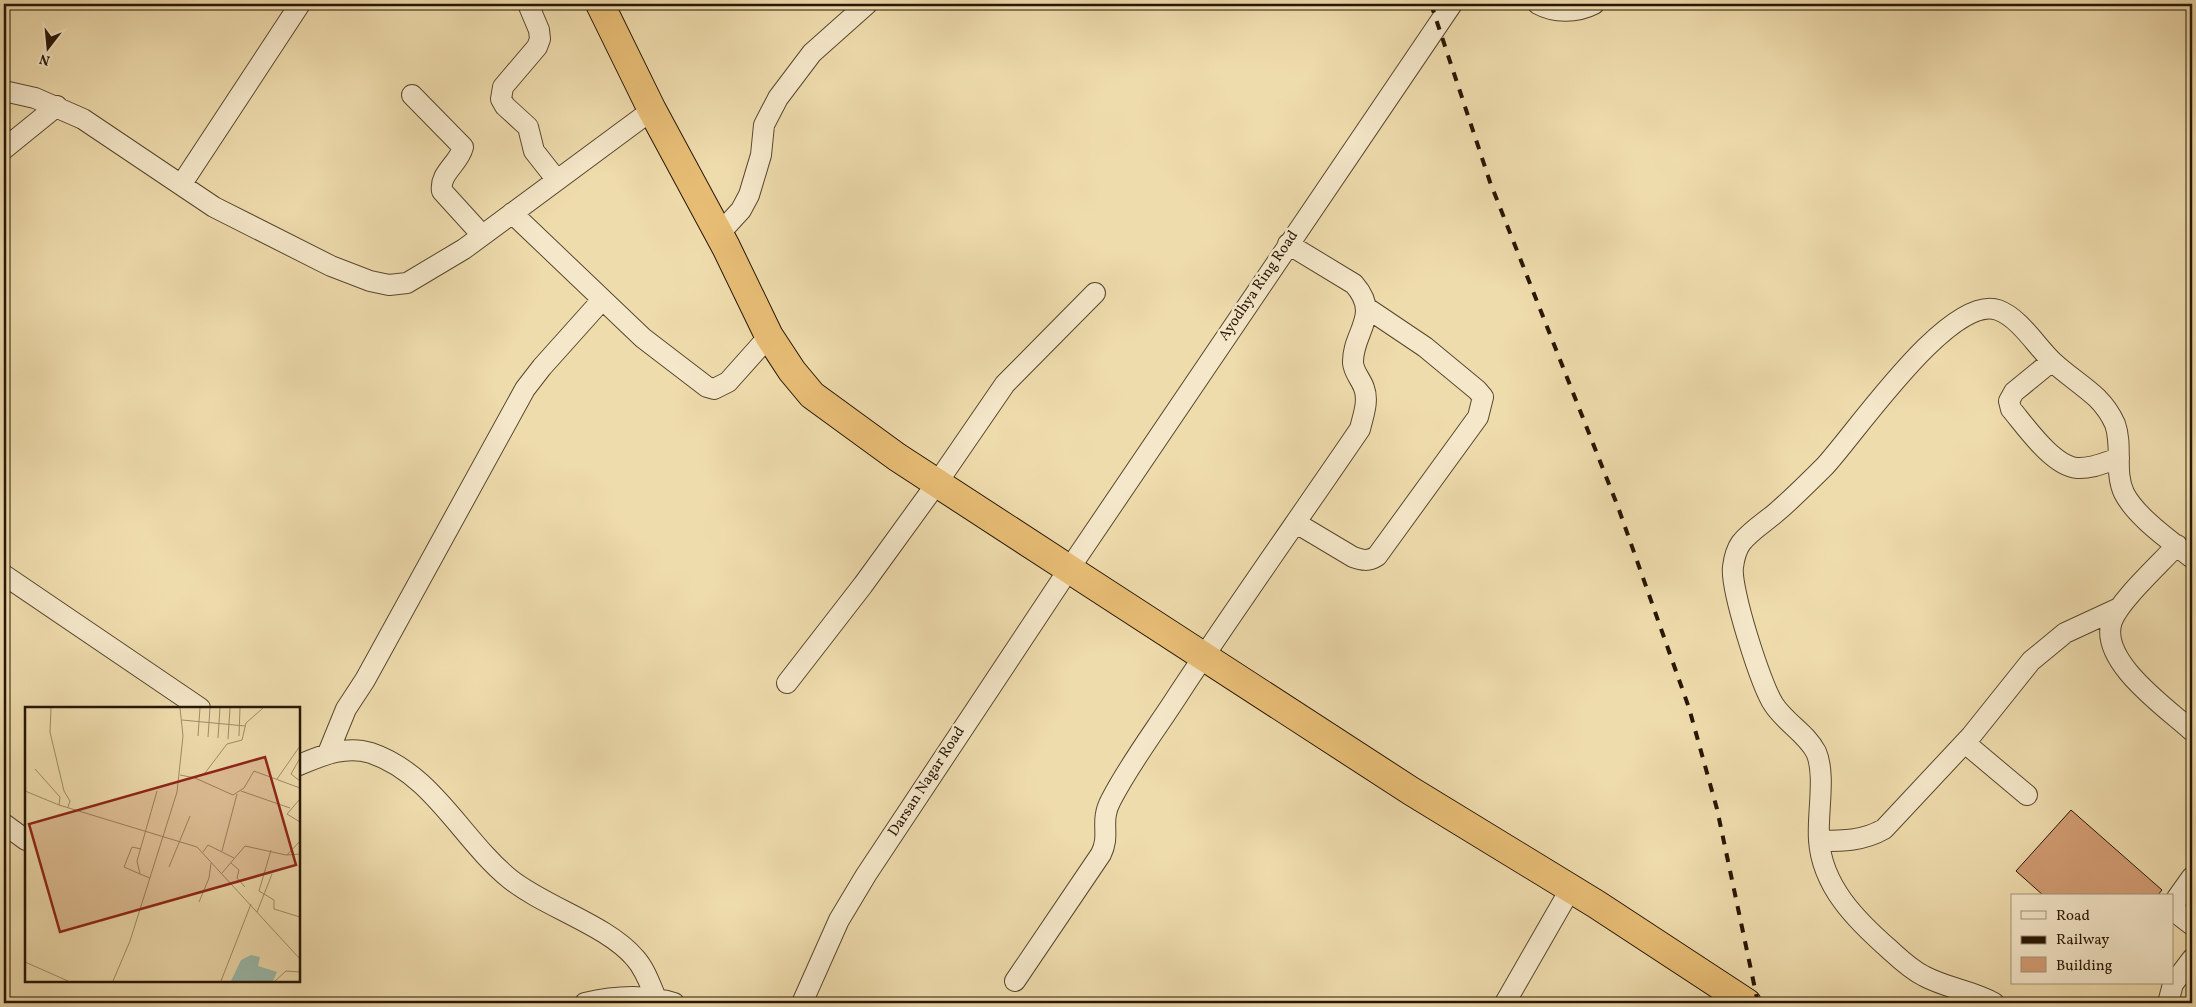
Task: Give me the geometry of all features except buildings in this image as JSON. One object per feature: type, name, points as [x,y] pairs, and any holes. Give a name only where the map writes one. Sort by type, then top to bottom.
[{"type":"highway","points":[[600,4],[652,110],[719,234],[769,336],[792,371],[812,395],[843,420],[1069,570],[1411,791],[1571,888],[1747,1003]]},
{"type":"street","points":[[181,185],[300,4]]},
{"type":"street","points":[[528,4],[540,30],[540,38],[537,47],[503,87],[501,99],[505,106],[528,127],[534,151],[556,179]]},
{"type":"street","points":[[719,234],[741,210],[749,195],[762,155],[764,125],[778,98],[812,53],[867,4]]},
{"type":"street","name":"Ayodhya Ring Road","points":[[1069,570],[1452,4]]},
{"type":"street","points":[[1538,4],[1545,8],[1567,10],[1585,8],[1594,4]]},
{"type":"street","points":[[4,92],[35,98],[57,106],[83,119],[214,207],[331,266],[370,281],[389,284],[407,283],[432,269],[482,235],[652,110]]},
{"type":"street","points":[[412,95],[463,147],[461,155],[444,176],[441,185],[442,191],[482,235]]},
{"type":"street","points":[[4,149],[57,106]]},
{"type":"street","points":[[512,213],[643,338],[707,387],[714,389],[728,382],[769,336]]},
{"type":"street","points":[[1288,244],[1354,284],[1359,290],[1367,308],[1425,347],[1483,397],[1478,417],[1377,556],[1371,560],[1353,557],[1296,522]]},
{"type":"street","points":[[787,683],[863,585],[938,483],[1005,384],[1095,293]]},
{"type":"street","points":[[328,753],[346,709],[365,680],[525,389],[542,367],[602,300]]},
{"type":"street","points":[[1015,982],[1101,854],[1106,844],[1103,824],[1110,801],[1204,656],[1360,429],[1366,401],[1364,387],[1355,371],[1353,363],[1367,308]]},
{"type":"street","points":[[1994,1003],[1953,996],[1913,970],[1869,932],[1847,909],[1823,863],[1819,841],[1819,762],[1806,738],[1784,717],[1763,685],[1732,578],[1736,552],[1742,541],[1779,510],[1827,464],[1908,365],[1932,341],[1966,316],[1981,309],[2001,311],[2052,361],[2098,400],[2108,411],[2115,424],[2120,478],[2124,493],[2142,514],[2192,558]]},
{"type":"street","points":[[2052,361],[2014,392],[2009,401],[2011,409],[2053,456],[2064,464],[2076,468],[2092,467],[2119,458]]},
{"type":"street","points":[[2177,545],[2119,608],[2112,622],[2111,633],[2113,647],[2121,664],[2192,731]]},
{"type":"street","name":"Darsan Nagar Road","points":[[802,1003],[839,920],[866,875],[1069,570]]},
{"type":"street","points":[[4,575],[199,707]]},
{"type":"street","points":[[1819,841],[1856,840],[1872,836],[1884,829],[1897,818],[1964,743],[2031,661],[2064,633],[2119,608]]},
{"type":"street","points":[[1964,743],[2027,795]]},
{"type":"street","points":[[300,765],[328,753],[350,749],[371,753],[397,765],[442,805],[488,859],[512,880],[617,942],[634,957],[665,1000]]},
{"type":"street","points":[[4,824],[25,839]]},
{"type":"street","points":[[2192,877],[2176,898],[2175,907],[2179,915],[2192,925]]},
{"type":"street","points":[[1505,1003],[1571,888]]},
{"type":"street","points":[[2174,983],[2192,959]]},
{"type":"street","points":[[2168,1003],[2173,984]]},
{"type":"street","points":[[585,1003],[630,997],[665,1000]]},
{"type":"railway","points":[[1431,4],[1490,182],[1618,507],[1689,708],[1717,809],[1758,1003]]}]
